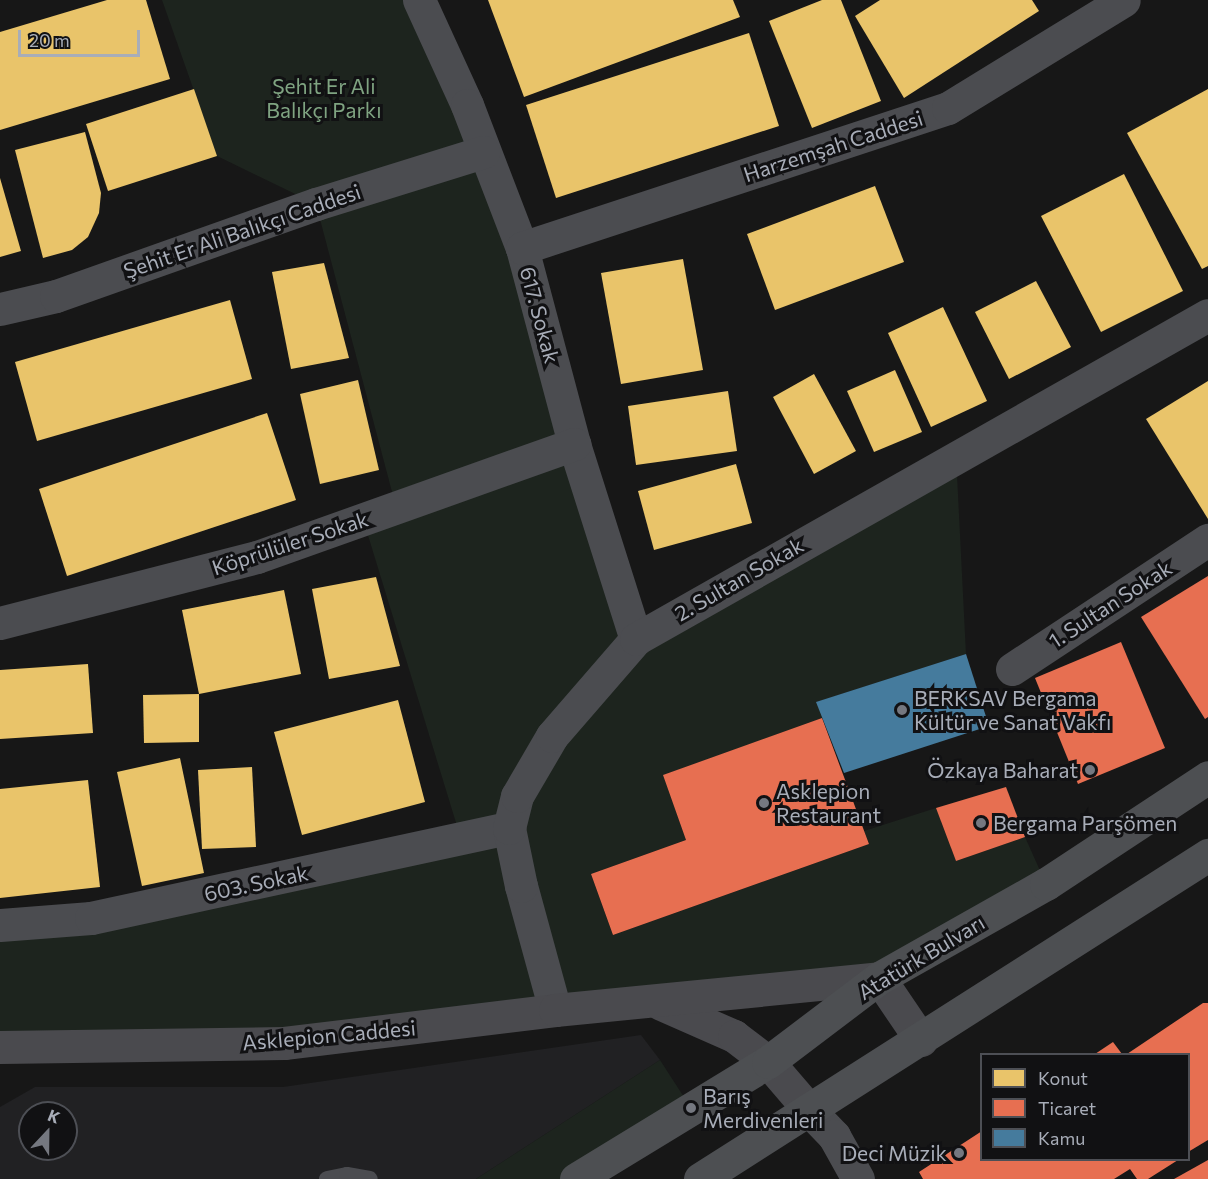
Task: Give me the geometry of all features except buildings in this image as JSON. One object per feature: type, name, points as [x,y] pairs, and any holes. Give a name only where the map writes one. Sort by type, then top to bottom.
[{"type":"main road","name":"Atatürk Bulvarı","points":[[576,1179],[768,1062],[879,978],[1046,884],[1208,777]]},
{"type":"main road","points":[[700,1179],[810,1111],[1208,855]]},
{"type":"main road","name":"Asklepion Caddesi","points":[[2,1048],[284,1043],[555,1010],[656,1002],[879,978]]},
{"type":"main road","points":[[879,978],[921,1040]]},
{"type":"main road","name":"Asklepion Caddesi","points":[[656,1002],[727,1031],[768,1062],[810,1111]]},
{"type":"street","name":"617. Sokak","points":[[419,0],[467,105],[483,152],[522,248],[574,444],[636,639]]},
{"type":"street","name":"Harzemşah Caddesi","points":[[522,248],[948,108],[1124,0]]},
{"type":"street","name":"Şehit Er Ali Balıkçı Caddesi","points":[[0,309],[56,296],[316,204],[483,152]]},
{"type":"street","name":"2. Sultan Sokak","points":[[555,1010],[509,828],[517,796],[552,736],[636,639],[1208,315]]},
{"type":"street","name":"Köprülüler Sokak","points":[[0,623],[257,557],[574,444]]},
{"type":"street","name":"1. Sultan Sokak","points":[[1012,669],[1208,540]]},
{"type":"street","name":"603. Sokak","points":[[0,925],[91,918],[509,828]]},
{"type":"street","points":[[810,1111],[834,1136],[858,1179]]},
{"type":"lane","points":[[327,1179],[348,1175],[370,1179]]},
{"type":"shaded area","points":[[641,1035],[660,1060],[476,1179],[0,1179],[0,1107],[35,1087],[283,1087]]},
{"type":"green space","name":"Şehit Er Ali Balıkçı Parkı","points":[[162,0],[419,0],[441,46],[636,639],[956,455],[966,654],[817,702],[822,718],[664,775],[686,840],[591,874],[613,935],[869,844],[864,831],[936,808],[956,861],[1025,837],[1046,884],[879,978],[656,1002],[0,1047],[0,925],[461,839],[363,519],[396,507],[316,204],[217,156]]},
{"type":"green space","points":[[660,1060],[691,1108],[576,1179],[476,1179]]},
{"type":"place","name":"BERKSAV Bergama Kültür ve Sanat Vakfı","points":[[902,710]]},
{"type":"place","name":"Özkaya Baharat","points":[[1090,770]]},
{"type":"place","name":"Asklepion Restaurant","points":[[764,803]]},
{"type":"place","name":"Bergama Parşömen","points":[[981,823]]},
{"type":"place","name":"Barış Merdivenleri","points":[[691,1108]]},
{"type":"place","name":"Deci Müzik","points":[[959,1153]]}]
